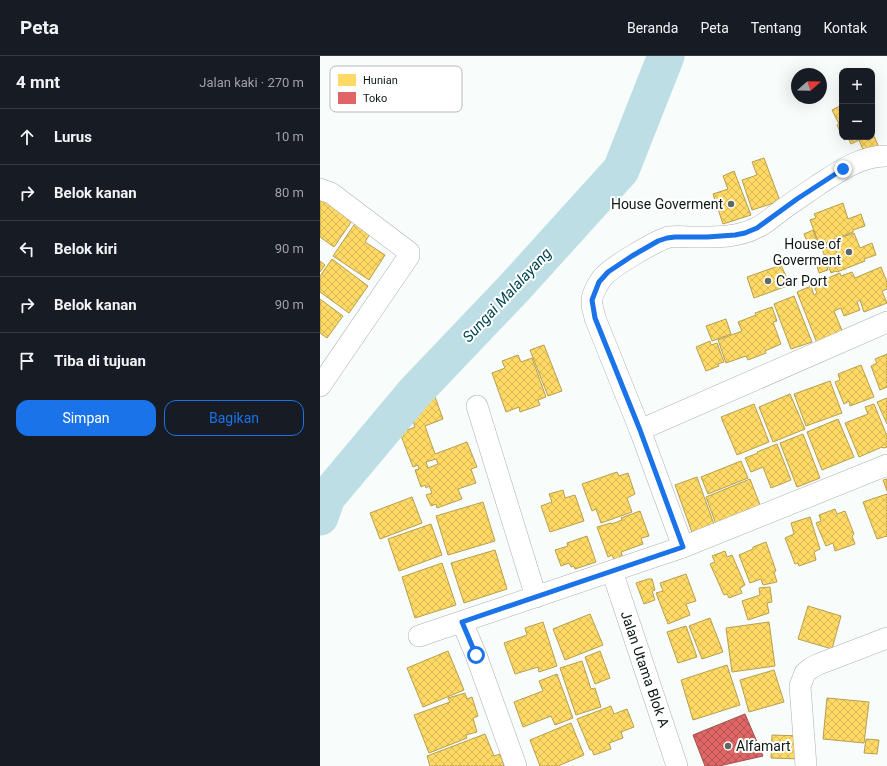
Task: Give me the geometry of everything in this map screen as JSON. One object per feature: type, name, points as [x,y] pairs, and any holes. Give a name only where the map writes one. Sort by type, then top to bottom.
[{"type":"street","points":[[683,547],[640,430],[595,318],[592,300],[599,282],[608,272],[658,241],[675,237],[707,237],[745,233],[757,228],[839,171],[874,157],[887,156]]},
{"type":"street","points":[[320,189],[331,193],[393,239],[409,252],[410,256],[320,386]]},
{"type":"street","points":[[640,430],[887,322]]},
{"type":"street","points":[[477,406],[536,597]]},
{"type":"street","points":[[419,636],[683,547],[887,465]]},
{"type":"street","name":"Jalan Utama Blok A","points":[[612,571],[677,766]]},
{"type":"street","points":[[462,622],[476,655],[516,766]]},
{"type":"street","points":[[806,766],[800,686],[805,674],[811,668],[819,664],[887,638]]},
{"type":"building: Hunian","points":[[839,106],[839,124],[832,110]]},
{"type":"building: Hunian","points":[[875,138],[878,145],[864,152],[859,140],[875,140]]},
{"type":"building: Hunian","points":[[849,140],[859,140],[851,144]]},
{"type":"building: Hunian","points":[[764,158],[780,201],[752,210],[742,180],[757,175],[752,162]]},
{"type":"building: Hunian","name":"House Goverment","points":[[734,171],[751,215],[723,224],[713,194],[728,189],[723,176]]},
{"type":"building: Hunian","points":[[320,198],[354,218],[334,247],[320,237]]},
{"type":"building: Hunian","name":"House of Goverment","points":[[843,203],[848,219],[861,214],[865,226],[825,243],[819,244],[810,220],[816,218],[814,214]]},
{"type":"building: Hunian","points":[[358,219],[373,229],[365,242],[385,255],[369,280],[333,256]]},
{"type":"building: Hunian","points":[[813,230],[818,244],[809,247],[804,234]]},
{"type":"building: Hunian","name":"House of Goverment","points":[[854,233],[860,248],[872,243],[876,255],[864,259],[865,261],[831,273],[822,249],[828,247],[826,243]]},
{"type":"building: Hunian","points":[[332,259],[368,286],[349,313],[320,292],[320,276]]},
{"type":"building: Hunian","points":[[824,259],[828,270],[819,273],[816,263]]},
{"type":"building: Hunian","points":[[320,261],[325,265],[320,272]]},
{"type":"building: Hunian","name":"Car Port","points":[[781,265],[790,285],[754,298],[747,277]]},
{"type":"building: Hunian","points":[[881,267],[887,282],[887,289],[882,291],[887,303],[864,312],[860,300],[857,302],[860,310],[844,316],[841,308],[834,311],[843,333],[817,343],[797,292],[811,286],[814,295],[817,293],[813,284],[840,273],[841,276],[852,272],[855,278]]},
{"type":"building: Hunian","points":[[794,296],[812,342],[791,349],[774,304]]},
{"type":"building: Hunian","points":[[320,299],[343,316],[327,338],[320,333]]},
{"type":"building: Hunian","points":[[772,307],[777,321],[773,322],[781,344],[765,351],[766,353],[748,360],[746,356],[726,363],[718,340],[742,331],[738,322],[756,315],[755,313]]},
{"type":"building: Hunian","points":[[726,319],[731,334],[712,341],[706,326]]},
{"type":"building: Hunian","points":[[710,341],[711,345],[717,343],[724,362],[718,364],[719,366],[706,371],[696,347]]},
{"type":"building: Hunian","points":[[544,345],[562,391],[548,396],[530,350]]},
{"type":"building: Hunian","points":[[887,354],[887,387],[880,390],[871,366],[877,363],[875,359]]},
{"type":"building: Hunian","points":[[518,355],[521,362],[532,358],[546,397],[538,400],[540,405],[520,412],[519,407],[506,412],[492,373],[505,368],[502,361]]},
{"type":"building: Hunian","points":[[861,365],[874,397],[850,406],[849,401],[844,404],[835,382],[840,380],[838,374]]},
{"type":"building: Hunian","points":[[830,381],[842,413],[806,426],[794,394]]},
{"type":"building: Hunian","points":[[434,394],[443,419],[425,426],[435,454],[467,442],[477,467],[471,469],[476,483],[458,489],[462,499],[437,508],[436,504],[431,506],[426,495],[432,493],[429,486],[426,488],[425,485],[421,487],[415,470],[419,469],[418,465],[413,467],[400,433],[415,427],[407,404]],"holes":[[[436,459],[438,464],[428,468],[426,462]]]},
{"type":"building: Hunian","points":[[790,394],[805,429],[773,442],[759,407]]},
{"type":"building: Hunian","points":[[887,398],[887,424],[877,402]]},
{"type":"building: Hunian","points":[[754,404],[769,442],[737,455],[721,417]]},
{"type":"building: Hunian","points":[[874,404],[887,436],[887,447],[882,447],[859,457],[845,423],[868,414],[865,407]]},
{"type":"building: Hunian","points":[[838,419],[854,457],[822,470],[807,432]]},
{"type":"building: Hunian","points":[[803,434],[820,478],[797,487],[780,443]]},
{"type":"building: Hunian","points":[[777,444],[791,480],[771,488],[763,467],[751,472],[745,458]]},
{"type":"building: Hunian","points":[[741,461],[748,478],[708,494],[701,477]]},
{"type":"building: Hunian","points":[[617,472],[619,476],[628,473],[635,494],[627,498],[632,512],[601,523],[596,509],[592,511],[582,484]]},
{"type":"building: Hunian","points":[[697,477],[715,527],[693,535],[675,485]]},
{"type":"building: Hunian","points":[[750,479],[762,510],[717,527],[706,497]]},
{"type":"building: Hunian","points":[[887,479],[887,491],[883,480]]},
{"type":"building: Hunian","points":[[563,490],[565,498],[575,495],[584,521],[550,532],[541,506],[552,502],[549,494]]},
{"type":"building: Hunian","points":[[887,494],[887,536],[877,539],[863,502]]},
{"type":"building: Hunian","points":[[412,497],[422,523],[380,539],[370,513]]},
{"type":"building: Hunian","points":[[483,502],[495,541],[448,555],[436,516]]},
{"type":"building: Hunian","points":[[835,509],[837,514],[845,511],[854,534],[852,536],[855,544],[835,551],[833,543],[826,546],[816,523],[821,521],[819,515]]},
{"type":"building: Hunian","points":[[640,511],[649,536],[641,538],[643,544],[621,552],[623,558],[615,562],[612,555],[608,557],[597,527],[612,524],[622,520],[621,518]]},
{"type":"building: Hunian","points":[[810,517],[820,549],[814,552],[816,560],[799,566],[798,563],[795,564],[785,538],[794,534],[791,523]]},
{"type":"building: Hunian","points":[[431,524],[442,555],[399,571],[388,539]]},
{"type":"building: Hunian","points":[[587,536],[596,562],[575,569],[574,566],[571,567],[569,563],[561,566],[555,550],[568,546],[567,543]]},
{"type":"building: Hunian","points":[[766,542],[776,571],[774,572],[777,582],[763,585],[761,579],[750,583],[739,555]]},
{"type":"building: Hunian","points":[[495,550],[507,589],[464,603],[451,563]]},
{"type":"building: Hunian","points":[[725,551],[727,557],[732,555],[745,585],[740,588],[742,593],[729,598],[727,594],[724,595],[710,564],[715,562],[712,556]]},
{"type":"building: Hunian","points":[[442,563],[456,605],[415,618],[402,577]]},
{"type":"building: Hunian","points":[[686,574],[696,601],[686,604],[690,615],[668,624],[656,593],[663,591],[660,583]]},
{"type":"building: Hunian","points":[[652,579],[655,590],[652,591],[655,600],[644,604],[636,583]]},
{"type":"building: Hunian","points":[[770,587],[772,602],[767,603],[769,613],[748,620],[742,601],[760,595],[759,588]]},
{"type":"building: Hunian","points":[[808,606],[841,616],[832,649],[798,639]]},
{"type":"building: Hunian","points":[[590,614],[603,645],[565,660],[553,629]]},
{"type":"building: Hunian","points":[[710,618],[723,652],[702,659],[689,626]]},
{"type":"building: Hunian","points":[[543,622],[557,666],[539,672],[538,667],[515,674],[504,643],[527,635],[525,628]]},
{"type":"building: Hunian","points":[[769,622],[775,666],[732,672],[726,628]]},
{"type":"building: Hunian","points":[[686,626],[697,657],[678,663],[667,632]]},
{"type":"building: Hunian","points":[[448,651],[464,690],[423,707],[407,668]]},
{"type":"building: Hunian","points":[[600,651],[610,678],[595,684],[585,657]]},
{"type":"building: Hunian","points":[[582,661],[591,689],[595,688],[601,707],[576,715],[560,668]]},
{"type":"building: Hunian","points":[[727,665],[740,705],[693,720],[681,680]]},
{"type":"building: Hunian","points":[[774,670],[784,702],[749,712],[740,680]]},
{"type":"building: Hunian","points":[[557,674],[573,718],[555,725],[551,716],[523,727],[514,702],[543,691],[539,681]]},
{"type":"building: Hunian","points":[[465,693],[467,699],[472,697],[478,716],[473,718],[477,732],[466,735],[467,738],[429,753],[414,715],[450,702],[448,698]]},
{"type":"building: Hunian","points":[[827,698],[869,702],[864,743],[823,739]]},
{"type":"building: Hunian","points":[[611,706],[614,714],[627,709],[634,727],[621,732],[623,738],[609,743],[611,749],[594,755],[592,750],[590,750],[577,719]]},
{"type":"building: Hunian","points":[[571,723],[584,755],[558,766],[540,766],[530,740]]},
{"type":"building: Hunian","points":[[485,734],[494,756],[500,754],[504,766],[430,766],[427,756]]},
{"type":"building: Hunian","points":[[772,735],[803,736],[802,759],[771,758]]},
{"type":"building: Hunian","points":[[866,739],[879,740],[877,754],[864,753]]},
{"type":"building: Toko","name":"Alfamart","points":[[745,714],[763,756],[719,766],[705,766],[693,735]]},
{"type":"waterway","name":"Sungai Malalayang","points":[[320,517],[327,497],[415,392],[515,287],[621,170],[666,56]]},
{"type":"place","name":"House Goverment","points":[[731,204]]},
{"type":"place","name":"House of Goverment","points":[[849,252]]},
{"type":"place","name":"Car Port","points":[[768,281]]},
{"type":"place","name":"Alfamart","points":[[728,746]]},
{"type":"route","points":[[476,655],[462,622],[683,547],[640,430],[595,318],[592,300],[599,282],[608,272],[658,241],[675,237],[735,235],[757,228],[797,199],[843,169]]}]
